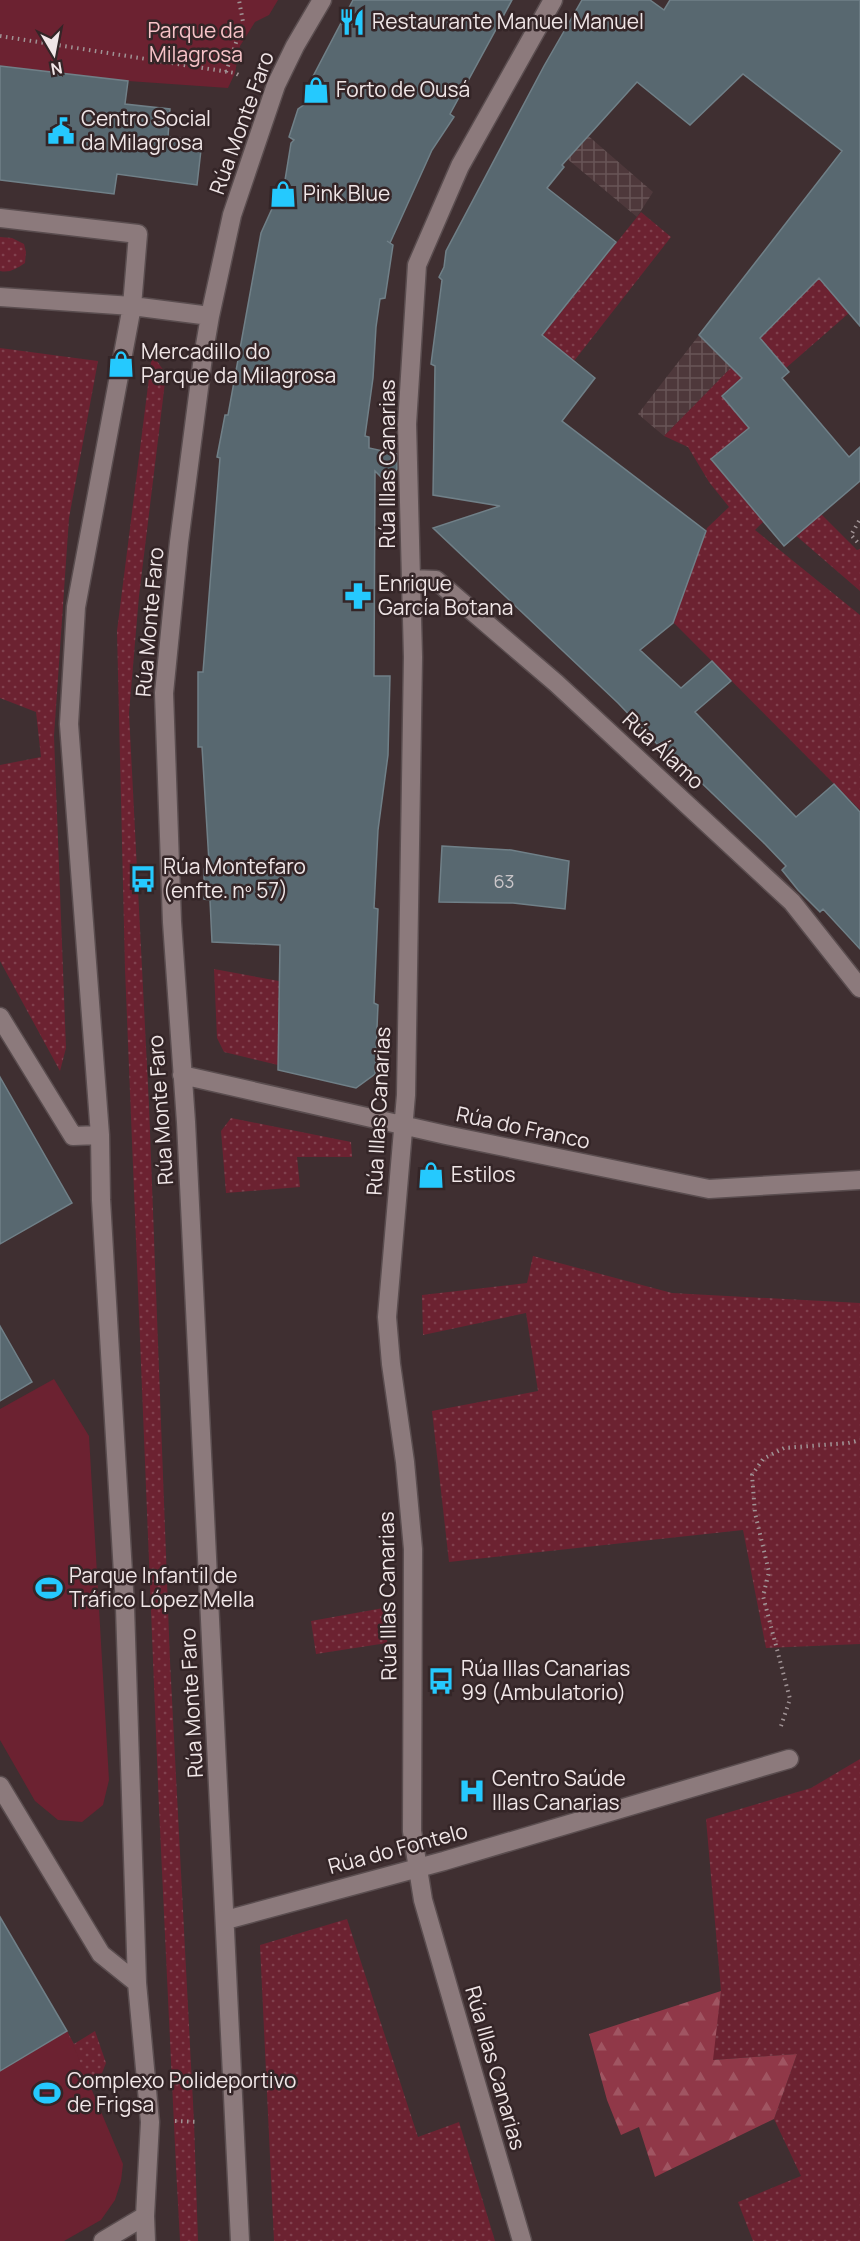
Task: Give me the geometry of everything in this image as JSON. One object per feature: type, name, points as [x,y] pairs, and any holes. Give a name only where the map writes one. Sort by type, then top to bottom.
[{"type":"street","name":"Rúa Monte Faro","points":[[240,2241],[186,1122],[172,922],[164,693],[179,542],[210,316],[232,215],[276,85],[295,46],[322,0]]},
{"type":"street","name":"Rúa Illas Canarias","points":[[522,2241],[423,1900],[416,1867],[412,1830],[413,1549],[387,1317],[404,1125],[413,669],[407,424],[417,265],[460,166],[553,0]]},
{"type":"street","points":[[0,218],[138,234],[132,306],[76,608],[69,724],[100,1135],[125,1607],[137,1983],[150,2122],[145,2216],[146,2241]]},
{"type":"street","points":[[0,297],[132,306],[210,316]]},
{"type":"street","name":"Rúa Álamo","points":[[412,579],[436,580],[556,683],[792,902],[860,988]]},
{"type":"street","points":[[0,1017],[73,1136],[100,1135]]},
{"type":"street","name":"Rúa do Franco","points":[[182,1075],[404,1125],[709,1189],[860,1180]]},
{"type":"street","name":"Rúa do Fontelo","points":[[226,1920],[789,1759]]},
{"type":"street","points":[[0,1786],[101,1954],[137,1983]]},
{"type":"street","points":[[103,2241],[145,2216]]},
{"type":"path","points":[[226,72],[243,22],[239,0]]},
{"type":"path","points":[[0,36],[226,72],[242,77]]},
{"type":"path","points":[[859,520],[851,535],[860,545]]},
{"type":"path","points":[[782,1726],[789,1699],[763,1596],[769,1572],[755,1513],[752,1475],[763,1459],[784,1448],[860,1440]]},
{"type":"path","points":[[174,2121],[198,2121]]},
{"type":"shaded area","points":[[533,88],[653,192],[637,217],[559,152]]},
{"type":"shaded area","points":[[860,127],[860,236],[664,436],[638,414]]},
{"type":"green space","name":"Parque da Milagrosa","points":[[0,0],[278,0],[269,15],[255,22],[240,46],[235,73],[228,88],[128,81],[0,66]]},
{"type":"green space","points":[[641,212],[671,237],[574,361],[543,335]]},
{"type":"green space","points":[[860,236],[860,278],[836,299],[849,313],[786,368],[773,353],[722,395],[761,431],[729,445],[711,460],[755,511],[821,514],[857,550],[860,549],[860,591],[771,514],[755,530],[860,615],[860,810],[673,622],[707,528],[729,507],[709,482],[688,447],[664,436]]},
{"type":"green space","points":[[0,237],[12,238],[24,244],[25,263],[13,270],[0,271]]},
{"type":"green space","points":[[0,348],[98,361],[69,518],[54,736],[66,1048],[60,1071],[0,961],[0,765],[41,757],[36,712],[0,698]]},
{"type":"green space","points":[[152,354],[166,374],[139,596],[129,713],[149,1105],[170,1661],[198,2241],[180,2241],[159,1808],[125,969],[117,631]]},
{"type":"green space","points":[[214,969],[279,981],[278,1065],[224,1052],[217,1038]]},
{"type":"green space","points":[[231,1118],[351,1142],[352,1157],[297,1157],[300,1187],[226,1193],[221,1131]]},
{"type":"green space","points":[[533,1256],[672,1293],[860,1303],[860,1644],[766,1648],[743,1530],[449,1562],[432,1411],[538,1391],[526,1313],[423,1335],[422,1295],[527,1283]]},
{"type":"green space","name":"Parque Infantil de Tráfico López Mella","points":[[54,1379],[89,1436],[109,1780],[103,1805],[82,1822],[58,1820],[35,1801],[0,1740],[0,1409]]},
{"type":"green space","points":[[389,1607],[387,1643],[316,1654],[311,1621]]},
{"type":"green space","points":[[860,1759],[860,2241],[753,2241],[738,2202],[801,2176],[774,2119],[797,2054],[712,2060],[721,1991],[706,1819],[811,1788]]},
{"type":"green space","name":"Complexo Polideportivo de Frigsa","points":[[0,1917],[67,2031],[123,2164],[115,2200],[101,2220],[64,2241],[0,2241]]},
{"type":"green space","points":[[347,1919],[418,2137],[459,2122],[495,2241],[274,2241],[260,1945]]},
{"type":"green space","points":[[721,1991],[713,2060],[797,2054],[774,2119],[655,2177],[639,2127],[621,2135],[607,2100],[589,2034]]},
{"type":"green space","points":[[67,2031],[74,2044],[95,2031],[106,2063],[102,2073],[0,2139],[0,2071]]},
{"type":"building","points":[[353,0],[512,0],[450,114],[454,117],[432,150],[390,243],[393,245],[385,298],[380,299],[365,436],[369,437],[369,448],[397,454],[397,469],[388,484],[375,471],[374,676],[390,676],[388,755],[378,830],[374,908],[378,909],[374,1003],[378,1005],[375,1074],[356,1088],[278,1070],[280,945],[212,942],[210,900],[204,899],[204,869],[209,862],[202,747],[198,747],[198,672],[203,672],[220,458],[217,457],[225,415],[228,415],[261,233],[285,180],[291,143],[294,140],[289,137],[298,109],[305,104],[309,84]]},
{"type":"building","points":[[582,0],[650,0],[664,10],[670,0],[860,0],[860,326],[819,278],[760,338],[789,372],[782,378],[849,457],[860,447],[860,481],[784,546],[711,459],[749,428],[722,396],[742,378],[699,335],[842,151],[743,74],[690,125],[637,82],[562,165],[564,167],[547,188],[616,242],[542,335],[595,378],[562,421],[706,531],[673,623],[640,650],[681,688],[712,661],[731,681],[695,712],[796,817],[834,784],[860,812],[860,949],[823,909],[820,912],[798,890],[782,870],[786,866],[765,844],[660,743],[658,745],[618,703],[433,528],[500,506],[433,495],[435,366],[431,364],[442,280],[439,277],[444,267],[446,251],[544,66]]},
{"type":"building","name":"Centro Social da Milagrosa","points":[[0,66],[128,81],[125,104],[170,109],[168,137],[202,141],[197,185],[117,174],[114,194],[0,180]]},
{"type":"building","points":[[442,846],[511,850],[569,861],[565,909],[513,903],[439,902]]},
{"type":"building","points":[[0,1077],[72,1203],[0,1244]]},
{"type":"building","points":[[0,1326],[32,1382],[0,1401]]},
{"type":"building","points":[[0,1917],[67,2031],[0,2071]]},
{"type":"place","name":"Restaurante Manuel Manuel","points":[[352,22]]},
{"type":"place","name":"Forto de Ousá","points":[[316,90]]},
{"type":"place","name":"Centro Social da Milagrosa","points":[[61,131]]},
{"type":"place","name":"Pink Blue","points":[[283,194]]},
{"type":"place","name":"Mercadillo do Parque da Milagrosa","points":[[121,364]]},
{"type":"place","name":"Enrique García Botana","points":[[358,596]]},
{"type":"place","name":"Rúa Montefaro (enfte. nº 57)","points":[[143,879]]},
{"type":"place","name":"Estilos","points":[[431,1175]]},
{"type":"place","name":"Parque Infantil de Tráfico López Mella","points":[[49,1588]]},
{"type":"place","name":"Rúa Illas Canarias 99 (Ambulatorio)","points":[[441,1681]]},
{"type":"place","name":"Centro Saúde Illas Canarias","points":[[472,1791]]},
{"type":"place","name":"Complexo Polideportivo de Frigsa","points":[[47,2093]]}]
